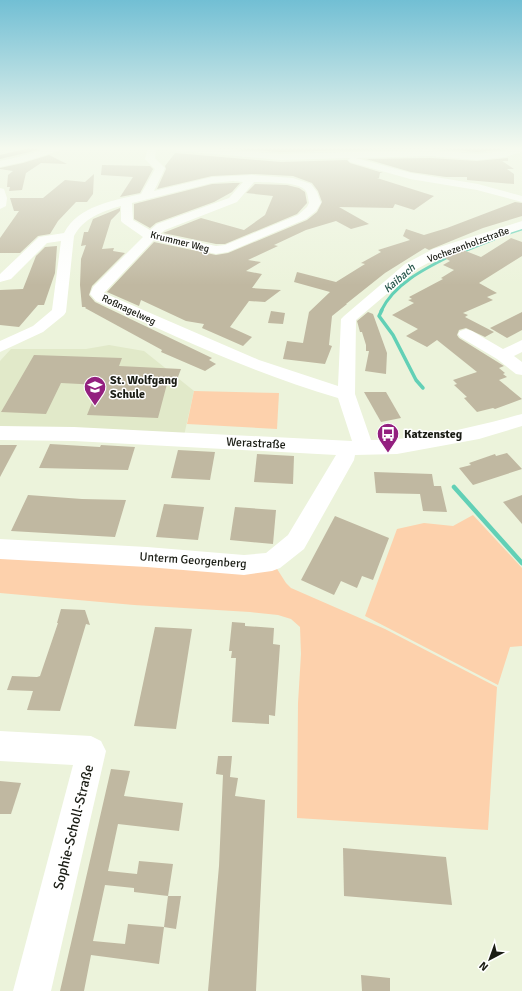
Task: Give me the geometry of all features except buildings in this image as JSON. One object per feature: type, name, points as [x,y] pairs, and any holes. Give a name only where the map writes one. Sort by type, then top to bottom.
[{"type":"street","points":[[0,206],[2,198],[1,193]]},
{"type":"street","points":[[0,347],[38,329],[59,312],[68,236],[74,225],[89,213],[99,208],[157,193]]},
{"type":"street","name":"Roßnagelweg","points":[[240,193],[234,200],[212,210],[191,215],[161,227],[150,236],[98,290],[97,294],[102,298],[244,359],[321,388],[346,394]]},
{"type":"street","name":"Krummer Weg","points":[[126,201],[127,221],[150,236],[216,250],[228,248],[302,217],[312,209],[315,203],[312,193]]},
{"type":"street","points":[[501,193],[522,199]]},
{"type":"street","name":"Vochezenholzstraße","points":[[355,448],[361,436],[346,394],[349,319],[410,267],[438,252],[522,225]]},
{"type":"street","points":[[0,278],[6,276],[43,240],[68,236]]},
{"type":"street","points":[[466,334],[503,356],[522,370]]},
{"type":"street","points":[[503,356],[522,345]]},
{"type":"street","name":"Werastraße","points":[[0,434],[74,434],[355,448],[397,448],[458,436],[518,427]]},
{"type":"street","name":"Unterm Georgenberg","points":[[0,549],[147,557],[244,565],[272,561],[296,542],[344,460],[355,448]]},
{"type":"street","name":"Sophie-Scholl-Straße","points":[[0,746],[91,751],[32,991]]},
{"type":"shaded area","name":"St. Wolfgang Schule","points":[[109,345],[144,351],[194,391],[183,440],[0,430],[0,361],[11,349],[86,349]]},
{"type":"shaded area","points":[[194,391],[279,393],[277,429],[187,424]]},
{"type":"shaded area","points":[[473,515],[522,568],[522,646],[510,647],[498,685],[365,616],[397,529],[424,523],[453,526]]},
{"type":"shaded area","points":[[0,549],[272,561],[286,583],[291,588],[385,629],[497,687],[488,830],[297,818],[298,703],[301,654],[300,627],[291,619],[278,615],[134,605],[0,593]]},
{"type":"waterway","name":"Kaibach","points":[[506,234],[522,229]]},
{"type":"waterway","name":"Kaibach","points":[[459,253],[494,239]]},
{"type":"waterway","name":"Kaibach","points":[[381,311],[387,301],[402,285],[420,272],[450,256]]},
{"type":"waterway","name":"Kaibach","points":[[382,310],[379,316],[393,335],[416,380],[423,388]]},
{"type":"waterway","name":"Kaibach","points":[[454,487],[522,563]]},
{"type":"place","name":"St. Wolfgang Schule","points":[[95,406]]},
{"type":"place","name":"Katzensteg","points":[[388,454]]}]
